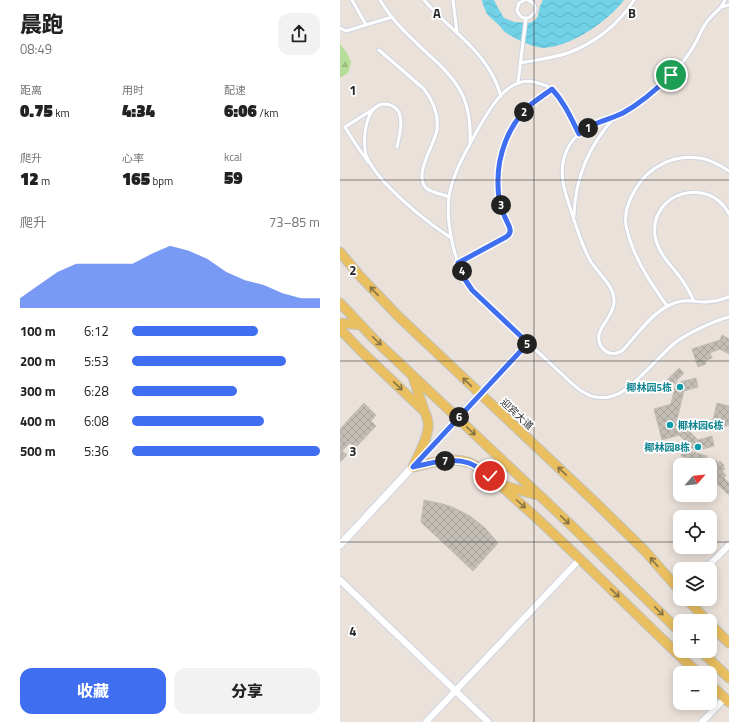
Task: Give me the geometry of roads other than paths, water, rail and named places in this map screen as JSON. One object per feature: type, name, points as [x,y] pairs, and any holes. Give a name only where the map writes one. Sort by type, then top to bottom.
[{"type":"main road","name":"迎宾大道","points":[[340,252],[359,275],[398,316],[645,551],[673,583]]},
{"type":"main road","points":[[340,303],[375,340],[539,495],[673,625]]},
{"type":"main road","points":[[340,323],[361,325]]},
{"type":"main road","points":[[340,329],[425,412]]},
{"type":"main road","points":[[413,375],[428,418],[426,438],[413,467]]},
{"type":"main road","points":[[413,467],[445,461],[458,461],[468,463],[479,468],[560,540],[691,666]]},
{"type":"main road","points":[[498,484],[539,495]]},
{"type":"main road","points":[[693,606],[701,614]]},
{"type":"main road","points":[[717,631],[729,643]]},
{"type":"main road","points":[[708,658],[729,678]]},
{"type":"main road","points":[[717,691],[727,700]]},
{"type":"street","points":[[340,545],[528,343]]},
{"type":"street","points":[[712,562],[729,545]]},
{"type":"street","points":[[426,722],[580,559]]},
{"type":"street","points":[[340,580],[488,722]]},
{"type":"street","points":[[702,722],[727,700]]},
{"type":"lane","points":[[352,0],[366,25]]},
{"type":"lane","points":[[380,0],[402,29],[450,76],[459,88],[469,115],[470,145]]},
{"type":"lane","points":[[424,0],[478,53],[490,70],[501,96]]},
{"type":"lane","points":[[453,0],[457,32]]},
{"type":"lane","points":[[525,0],[519,3],[517,10],[520,16],[525,20]]},
{"type":"lane","points":[[525,20],[533,15],[535,10],[534,4],[528,0]]},
{"type":"lane","points":[[520,63],[550,58],[568,53],[586,45],[602,35],[616,23],[629,9],[634,0]]},
{"type":"lane","points":[[725,0],[721,7],[710,17],[685,59],[657,89],[641,102],[623,113],[590,126],[579,134],[568,148],[564,158],[562,179],[581,242],[597,271],[610,286],[613,294],[613,310],[600,330],[598,336],[601,347],[606,351],[611,353],[622,351],[658,312],[667,306],[679,302],[707,302],[729,297]]},
{"type":"lane","points":[[721,7],[729,5]]},
{"type":"lane","points":[[340,28],[346,31],[392,17]]},
{"type":"lane","points":[[518,83],[525,20]]},
{"type":"lane","points":[[379,50],[424,89],[434,104],[437,130],[423,168],[421,175],[422,182],[426,188],[432,192],[449,196]]},
{"type":"lane","points":[[579,134],[566,107],[559,97],[552,89],[543,84],[533,81],[518,83],[508,89],[491,107],[465,153],[454,177],[449,196],[451,238],[464,278],[472,290],[577,388],[588,395],[598,398],[611,397],[621,393],[632,385],[678,341],[692,333],[729,317]]},
{"type":"lane","points":[[458,263],[508,235],[510,232],[503,213],[498,185],[498,170],[505,142],[519,117],[540,97],[552,89]]},
{"type":"lane","points":[[397,147],[401,117],[394,107],[388,104],[382,104],[376,107],[345,127],[357,147],[390,189],[408,206],[451,238]]},
{"type":"lane","points":[[371,166],[364,146],[364,136],[366,125],[376,107]]},
{"type":"lane","points":[[574,220],[576,195],[582,170],[592,146],[616,116]]},
{"type":"lane","points":[[667,306],[642,268],[629,236],[626,224],[627,210],[631,197],[638,184],[647,174],[658,166],[671,160],[685,157],[699,158],[711,161],[729,171]]},
{"type":"lane","points":[[694,301],[685,285],[666,260],[656,242],[655,226],[657,218],[663,207],[672,199],[682,193],[694,192],[703,193],[717,200],[723,205],[729,214]]},
{"type":"water","points":[[482,0],[494,0],[504,18],[514,22],[530,23],[538,16],[543,0],[624,0],[599,24],[588,32],[566,43],[539,48],[523,42],[504,31],[487,14]]},
{"type":"place","name":"椰林园5栋","points":[[680,387]]},
{"type":"place","name":"椰林园6栋","points":[[670,425]]},
{"type":"place","name":"椰林园8栋","points":[[698,447]]}]
